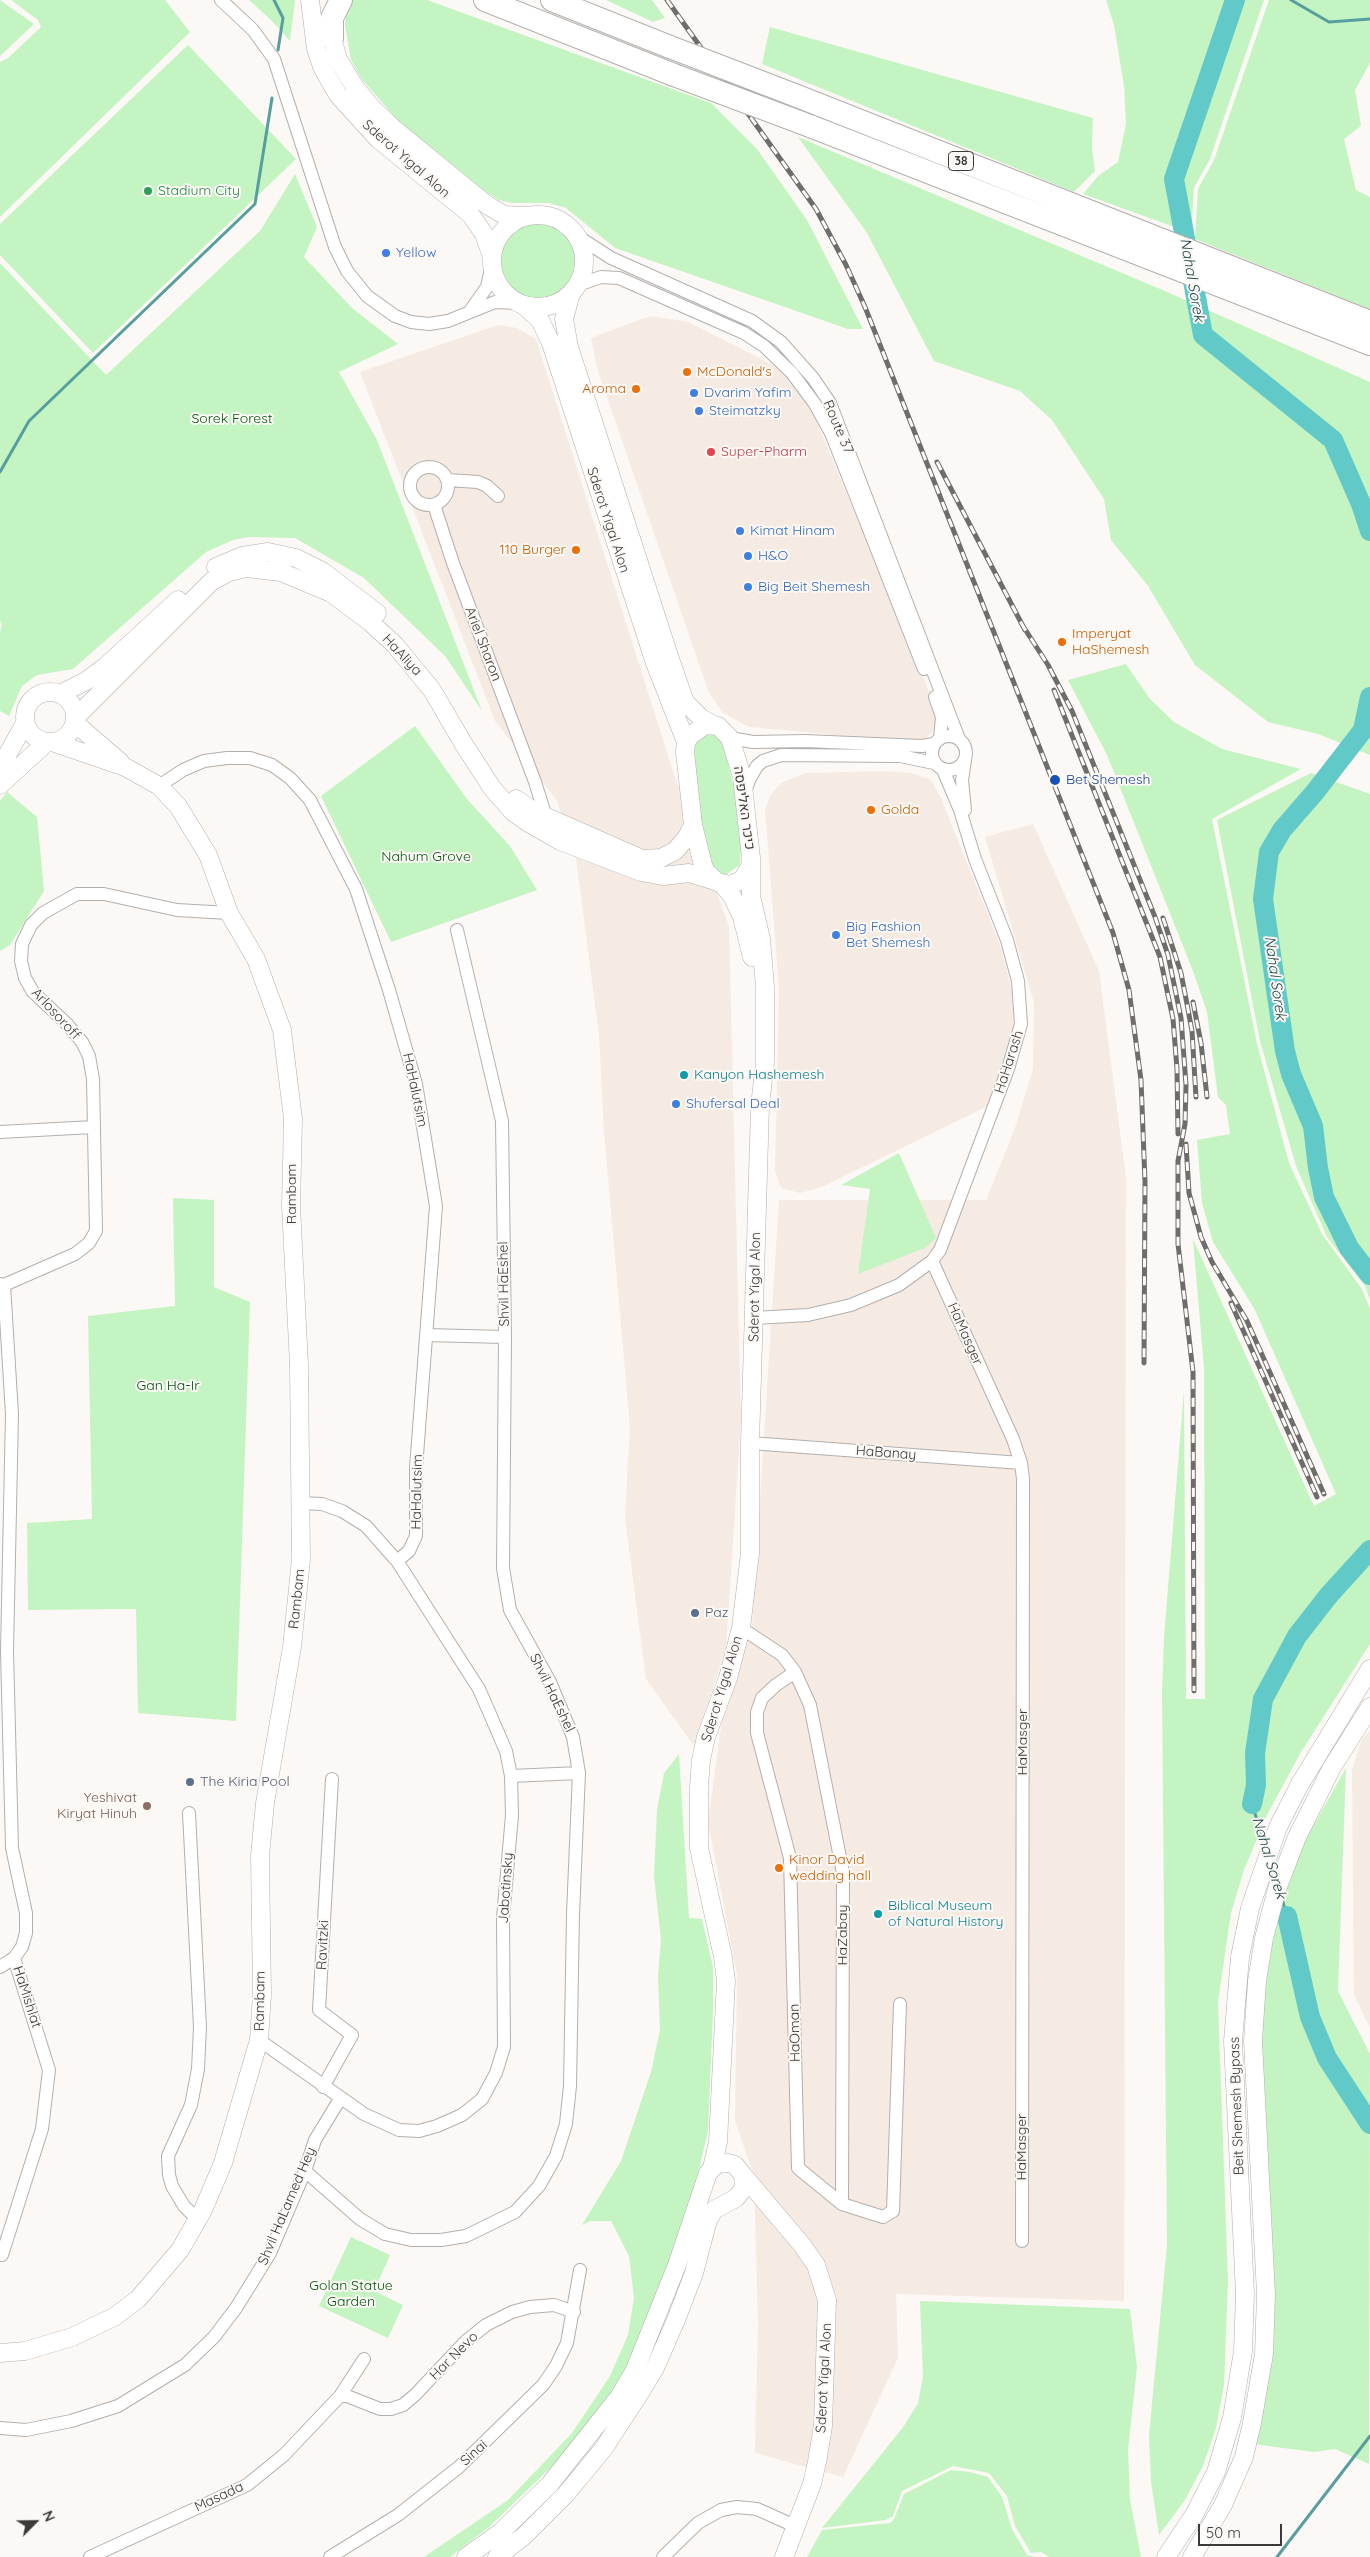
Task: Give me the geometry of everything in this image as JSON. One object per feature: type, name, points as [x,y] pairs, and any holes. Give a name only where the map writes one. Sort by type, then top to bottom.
[{"type":"highway","points":[[332,38],[332,18],[341,0]]},
{"type":"highway","name":"38","points":[[486,0],[674,75],[1370,344]]},
{"type":"highway","name":"38","points":[[552,0],[1370,322]]},
{"type":"main road","name":"Sderot Yigal Alon","points":[[310,0],[316,49],[323,69],[338,95],[378,139],[470,215],[484,234],[492,261]]},
{"type":"main road","name":"Sderot Yigal Alon","points":[[329,0],[332,38],[338,59],[354,86],[371,107],[394,129],[487,205],[504,214],[527,216]]},
{"type":"main road","points":[[541,214],[555,218],[567,225],[577,236],[583,249],[584,260],[574,289],[563,300],[548,306],[520,303],[500,287],[492,261],[495,243],[503,231],[514,221],[527,216],[541,214]]},
{"type":"main road","name":"Sderot Yigal Alon","points":[[574,289],[564,319],[568,341],[685,702],[701,718],[712,724]]},
{"type":"main road","name":"Sderot Yigal Alon","points":[[520,303],[540,320],[551,343],[658,671],[686,742]]},
{"type":"main road","name":"HaAliya","points":[[60,694],[86,681],[105,667],[205,575],[222,564],[242,556],[268,552],[281,554],[296,558],[322,571],[354,593],[412,647],[448,695],[497,778],[519,802],[546,817],[633,855],[652,859],[667,856],[675,851],[688,837],[693,825]]},
{"type":"main road","name":"HaAliya","points":[[76,720],[212,581],[229,572],[246,568],[281,572],[331,593],[370,622],[395,645],[432,690],[462,743],[492,788],[513,812],[560,841],[641,872],[664,876],[689,873],[720,883]]},
{"type":"main road","points":[[0,768],[25,723],[27,707],[37,695],[45,692],[60,694],[72,703],[76,720],[68,736],[50,743],[0,785]]},
{"type":"main road","name":"Rambam","points":[[76,720],[125,767]]},
{"type":"main road","points":[[25,723],[33,736],[50,743]]},
{"type":"main road","points":[[720,883],[706,872],[693,825],[686,768],[686,742],[699,728],[712,724],[725,731],[730,738]]},
{"type":"main road","name":"כיכר האליפסה","points":[[720,883],[730,885],[742,880],[751,865],[745,794],[730,738]]},
{"type":"main road","name":"Rambam","points":[[0,2353],[25,2351],[72,2337],[114,2317],[138,2299],[180,2250],[197,2219],[223,2163],[259,2040],[262,1995],[260,1856],[265,1803],[297,1610],[301,1559],[299,1365],[291,1206],[293,1119],[290,1080],[282,1030],[256,959],[229,913],[208,855],[178,806],[159,786],[125,767],[50,743]]},
{"type":"main road","name":"Sderot Yigal Alon","points":[[466,2557],[501,2532],[550,2484],[619,2397],[634,2372],[674,2274],[718,2142],[726,1981],[724,1956],[699,1848],[698,1816],[701,1760],[706,1737],[728,1678],[741,1628],[750,1553],[750,1442],[765,987],[761,939],[751,896],[751,865]]},
{"type":"main road","name":"Sderot Yigal Alon","points":[[720,883],[737,905],[751,950],[754,1056],[760,1106]]},
{"type":"main road","name":"Beit Shemesh Bypass","points":[[1166,2557],[1205,2496],[1224,2451],[1243,2351],[1245,2294],[1233,2041],[1234,2004],[1244,1934],[1258,1882],[1278,1827],[1316,1758],[1370,1669]]},
{"type":"main road","name":"Beit Shemesh Bypass","points":[[1193,2555],[1224,2505],[1244,2457],[1264,2354],[1266,2294],[1253,2041],[1260,1960],[1270,1914],[1297,1837],[1331,1769],[1370,1706]]},
{"type":"main road","name":"Sderot Yigal Alon","points":[[720,2118],[724,2143],[739,2170],[802,2245],[816,2265],[827,2300],[823,2426],[812,2484],[784,2557]]},
{"type":"main road","points":[[497,2557],[524,2536],[566,2494],[604,2448],[655,2368],[694,2273],[708,2220],[714,2210],[732,2199],[744,2188],[739,2170],[723,2162],[709,2173],[706,2186],[712,2196],[722,2201],[732,2199]]},
{"type":"main road","name":"Sderot Yigal Alon","points":[[732,2199],[751,2201],[772,2210]]},
{"type":"street","points":[[221,0],[254,30],[274,59],[335,247],[356,284],[380,307],[411,322],[429,324],[448,321],[500,301],[520,303]]},
{"type":"street","name":"Route 37","points":[[577,236],[612,258],[752,321],[781,342],[813,378],[830,402],[960,739]]},
{"type":"street","points":[[468,313],[485,292],[492,261]]},
{"type":"street","name":"Route 37","points":[[574,289],[601,277],[619,278],[730,325],[764,346],[802,386],[826,422],[836,445],[938,705],[942,726],[937,741]]},
{"type":"street","points":[[427,467],[439,470],[447,480],[447,492],[440,502],[434,505],[422,504],[412,496],[410,490],[412,477],[421,468],[427,467]]},
{"type":"street","points":[[447,480],[478,482],[487,486],[498,496]]},
{"type":"street","name":"Ariel Sharon","points":[[434,505],[463,591],[535,782],[546,817]]},
{"type":"street","points":[[730,738],[753,742],[805,741],[922,746],[948,736],[960,739],[965,748],[965,760],[955,770],[900,756],[808,753],[781,755],[763,761],[757,766],[749,780],[745,794]]},
{"type":"street","points":[[937,741],[931,755],[939,767]]},
{"type":"street","name":"HaHalutsim","points":[[159,786],[183,770],[204,761],[250,758],[272,765],[290,778],[310,800],[356,889],[416,1084],[436,1206],[416,1468],[416,1536],[409,1551],[397,1562]]},
{"type":"street","name":"HaHarash","points":[[965,760],[962,780],[966,818],[974,859]]},
{"type":"street","name":"HaHarash","points":[[932,1261],[940,1250],[1008,1069],[1021,1024],[1021,1003],[1012,957],[974,859],[960,810],[939,767]]},
{"type":"street","points":[[519,802],[535,790],[535,782]]},
{"type":"street","name":"Arlosoroff","points":[[2,1285],[57,1263],[89,1243],[96,1230],[93,1079],[89,1056],[82,1042],[54,1009],[33,992],[25,978],[21,961],[22,944],[32,925],[43,913],[77,894],[104,894],[177,910],[229,913]]},
{"type":"street","name":"Shvil HaEshel","points":[[305,2171],[360,2220],[385,2234],[411,2240],[441,2240],[466,2236],[491,2226],[515,2212],[539,2186],[556,2156],[563,2132],[570,2086],[573,1914],[579,1773],[574,1737],[550,1682],[510,1610],[503,1568],[505,1337],[502,1121],[457,930]]},
{"type":"street","points":[[0,1132],[93,1127]]},
{"type":"street","points":[[754,1318],[808,1315],[851,1305],[899,1285],[932,1261]]},
{"type":"street","name":"HaMasger","points":[[932,1261],[1013,1439],[1021,1464],[1024,1508],[1022,2241]]},
{"type":"street","name":"HaMishlat","points":[[2,1285],[12,1414],[8,1651],[12,1848],[26,1913],[26,1933],[22,1947],[14,1958],[48,2070],[42,2129],[2,2255]]},
{"type":"street","points":[[426,1335],[505,1337]]},
{"type":"street","name":"HaBanay","points":[[750,1442],[1021,1464]]},
{"type":"street","name":"Jabotinsky","points":[[259,2040],[340,2099],[364,2114],[399,2130],[419,2130],[437,2126],[462,2115],[482,2099],[496,2073],[504,2047],[502,1918],[512,1816],[511,1776],[506,1751],[479,1689],[397,1562],[366,1526],[342,1511],[322,1504],[301,1502]]},
{"type":"street","points":[[741,1628],[782,1655],[795,1672]]},
{"type":"street","name":"HaOman","points":[[795,1672],[776,1685],[762,1698],[757,1712],[757,1733],[790,1858],[798,2168],[842,2204],[883,2217],[893,2211],[900,2004]]},
{"type":"street","name":"HaZabay","points":[[795,1672],[810,1705],[843,1873],[842,2204]]},
{"type":"street","points":[[511,1776],[579,1773]]},
{"type":"street","name":"Ravitzki","points":[[323,2087],[352,2034],[319,2010],[332,1779]]},
{"type":"street","points":[[189,1813],[200,2027],[198,2069],[191,2105],[168,2156],[168,2166],[172,2186],[184,2206],[197,2219]]},
{"type":"street","points":[[0,1967],[14,1958]]},
{"type":"street","name":"Shvil HaLamed Hey","points":[[0,2428],[26,2430],[71,2421],[118,2406],[185,2365],[214,2337],[236,2308],[270,2253],[305,2171],[315,2140],[340,2099]]},
{"type":"street","name":"Sinai","points":[[330,2557],[398,2515],[459,2467],[504,2426],[543,2385],[556,2366],[567,2343],[580,2270]]},
{"type":"street","name":"Har Nevo","points":[[340,2396],[347,2396],[380,2409],[391,2409],[403,2405],[415,2395],[465,2342],[486,2325],[512,2312],[530,2307],[554,2305],[574,2312]]},
{"type":"street","name":"Masada","points":[[90,2557],[246,2485],[284,2455],[340,2396],[364,2359]]},
{"type":"street","points":[[663,2557],[698,2523],[721,2510],[737,2507],[757,2508],[795,2526]]},
{"type":"shaded area","points":[[650,316],[688,322],[781,369],[803,389],[939,715],[937,728],[925,739],[911,742],[749,727],[723,713],[709,693],[598,371],[591,338]]},
{"type":"shaded area","points":[[498,325],[517,328],[536,339],[673,771],[729,926],[741,1419],[726,1649],[694,1746],[646,1679],[625,1518],[630,1427],[604,1132],[599,1035],[576,858],[557,801],[495,721],[360,372]]},
{"type":"shaded area","points":[[881,771],[912,773],[931,780],[941,798],[1002,950],[1012,991],[1014,1031],[1005,1066],[988,1106],[822,1187],[800,1193],[781,1188],[775,1171],[779,989],[765,809],[770,796],[781,783],[805,773]]},
{"type":"shaded area","points":[[1033,824],[1099,971],[1126,1178],[1124,2301],[896,2294],[898,2358],[843,2477],[755,2453],[758,2324],[754,2176],[735,2121],[737,1975],[708,1822],[723,1713],[752,1625],[779,1200],[986,1200],[1015,1128],[1033,1069],[1034,1003],[985,837]]},
{"type":"shaded area","points":[[1370,1731],[1370,2028],[1354,1995],[1352,1770],[1362,1739]]},
{"type":"green space","points":[[0,0],[34,24],[0,56]]},
{"type":"green space","points":[[11,0],[165,0],[190,32],[0,217],[0,62],[8,58],[41,27],[38,20]]},
{"type":"green space","points":[[249,0],[295,0],[290,41],[272,21]]},
{"type":"green space","points":[[353,0],[427,0],[711,103],[757,149],[807,220],[863,329],[848,329],[615,248],[566,208],[549,203],[512,203],[499,200],[484,191],[400,123],[361,78],[351,60],[345,25],[347,7]]},
{"type":"green space","points":[[606,0],[652,0],[665,18],[653,22]]},
{"type":"green space","points":[[1106,0],[1264,0],[1210,159],[1194,188],[1191,233],[1083,194],[1098,176],[1118,162],[1126,124],[1124,86],[1114,25]]},
{"type":"green space","points":[[1269,0],[1370,0],[1370,63],[1355,90],[1361,126],[1344,139],[1356,190],[1370,197],[1370,309],[1195,239],[1198,189],[1214,160]]},
{"type":"green space","points":[[770,27],[1093,118],[1092,148],[1095,171],[1074,192],[762,64]]},
{"type":"green space","name":"Stadium City","points":[[188,45],[296,159],[93,353],[0,255],[0,224]]},
{"type":"green space","points":[[798,137],[1165,291],[1370,382],[1370,755],[1318,734],[1268,722],[1195,665],[1148,586],[1111,540],[1104,499],[1052,420],[1020,391],[934,361],[867,233]]},
{"type":"green space","name":"Sorek Forest","points":[[295,174],[317,227],[304,257],[352,308],[398,344],[339,372],[377,440],[482,711],[445,656],[364,578],[295,538],[248,537],[233,540],[206,552],[73,669],[37,675],[22,686],[9,716],[0,711],[0,632],[2,624],[0,621],[0,263],[106,375],[260,231]]},
{"type":"green space","points":[[538,224],[553,227],[565,235],[573,247],[576,262],[573,277],[565,289],[553,297],[538,300],[523,297],[511,289],[503,277],[500,262],[503,247],[511,235],[523,227]]},
{"type":"green space","points":[[1126,664],[1150,699],[1174,722],[1222,749],[1301,769],[1212,819],[1257,1044],[1289,1163],[1322,1234],[1362,1289],[1370,1309],[1370,1644],[1301,1752],[1267,1815],[1244,1870],[1231,1913],[1218,2002],[1228,2282],[1224,2385],[1216,2428],[1203,2466],[1185,2500],[1159,2535],[1151,2482],[1149,2435],[1167,2245],[1162,1691],[1164,1637],[1184,1390],[1186,1699],[1205,1699],[1204,1368],[1193,1239],[1314,1506],[1336,1494],[1255,1310],[1213,1242],[1202,1203],[1197,1140],[1230,1134],[1226,1105],[1218,1097],[1207,1012],[1193,971],[1107,755],[1068,680]]},
{"type":"green space","name":"Nahum Grove","points":[[415,726],[467,799],[510,846],[537,890],[391,942],[321,796]]},
{"type":"green space","points":[[706,732],[717,735],[723,744],[737,801],[741,843],[740,865],[724,876],[717,874],[711,865],[703,843],[693,762],[696,739]]},
{"type":"green space","points":[[1311,773],[1370,794],[1370,1300],[1365,1286],[1327,1237],[1296,1166],[1260,1041],[1217,820]]},
{"type":"green space","points":[[7,792],[37,817],[44,891],[10,945],[0,951],[0,801]]},
{"type":"green space","points":[[899,1153],[936,1238],[925,1248],[858,1274],[870,1189],[841,1185]]},
{"type":"green space","name":"Gan Ha-Ir","points":[[173,1198],[214,1200],[214,1287],[250,1302],[236,1721],[138,1713],[136,1609],[28,1610],[27,1523],[92,1519],[88,1316],[175,1306]]},
{"type":"green space","points":[[679,1754],[689,1918],[702,1919],[713,1967],[713,2010],[708,2131],[700,2166],[668,2271],[642,2338],[620,2380],[573,2446],[489,2527],[450,2557],[424,2557],[508,2500],[572,2433],[610,2376],[628,2335],[634,2298],[629,2256],[611,2221],[591,2221],[582,2225],[621,2161],[651,2072],[660,2030],[658,1975],[661,1940],[654,1876],[657,1810],[664,1773]]},
{"type":"green space","points":[[1346,1768],[1338,1991],[1370,2054],[1369,2464],[1335,2449],[1314,2452],[1253,2444],[1267,2393],[1261,2108],[1262,1992],[1277,1914],[1300,1849]]},
{"type":"green space","name":"Golan Statue Garden","points":[[351,2237],[390,2255],[374,2291],[403,2305],[388,2338],[319,2306]]},
{"type":"green space","points":[[920,2301],[1130,2309],[1137,2367],[1128,2450],[1130,2500],[1141,2557],[1049,2557],[1041,2552],[1031,2553],[1015,2526],[1007,2496],[989,2473],[953,2466],[902,2491],[893,2516],[886,2520],[822,2528],[904,2426],[918,2403],[923,2377]]},
{"type":"green space","points":[[951,2470],[970,2472],[988,2477],[1002,2497],[1012,2529],[1027,2555],[1036,2557],[807,2557],[822,2530],[890,2523],[894,2519],[904,2494]]},
{"type":"waterway","points":[[274,0],[283,18],[278,50]]},
{"type":"waterway","name":"Nahal Sorek","points":[[1235,0],[1174,179],[1203,335],[1333,440],[1361,504],[1370,531]]},
{"type":"waterway","points":[[1291,0],[1329,22],[1370,19]]},
{"type":"waterway","points":[[0,472],[29,421],[255,204],[272,98]]},
{"type":"waterway","name":"Nahal Sorek","points":[[1370,697],[1363,730],[1315,792],[1282,830],[1269,852],[1263,899],[1285,1051],[1291,1074],[1313,1126],[1324,1197],[1349,1248],[1370,1275]]},
{"type":"waterway","name":"Nahal Sorek","points":[[1252,1804],[1256,1785],[1255,1753],[1263,1699],[1297,1636],[1329,1595],[1370,1550]]},
{"type":"waterway","name":"Nahal Sorek","points":[[1252,1804],[1264,1843]]},
{"type":"waterway","name":"Nahal Sorek","points":[[1282,1899],[1287,1916]]},
{"type":"waterway","name":"Nahal Sorek","points":[[1287,1916],[1310,2017],[1327,2058],[1370,2124]]},
{"type":"waterway","points":[[1277,2557],[1370,2436]]},
{"type":"railway","points":[[667,0],[816,209],[846,265],[865,307],[1113,933],[1129,990],[1141,1080],[1145,1182],[1144,1363]]},
{"type":"railway","points":[[937,462],[1025,630]]},
{"type":"railway","points":[[1021,623],[1048,665],[1072,711],[1155,917],[1168,955],[1181,1018],[1186,1085],[1185,1124],[1178,1161],[1178,1244],[1193,1372],[1194,1691]]},
{"type":"railway","points":[[1054,690],[1160,957],[1173,1019],[1177,1069],[1178,1134]]},
{"type":"railway","points":[[1163,918],[1181,973],[1192,1031],[1196,1097]]},
{"type":"railway","points":[[1193,1002],[1201,1043],[1207,1097]]},
{"type":"railway","points":[[1186,1144],[1189,1193],[1201,1237],[1212,1262],[1247,1321],[1324,1494]]},
{"type":"railway","points":[[1231,1303],[1317,1497]]},
{"type":"place","name":"Stadium City","points":[[148,191]]},
{"type":"place","name":"Yellow","points":[[386,253]]},
{"type":"place","name":"McDonald's","points":[[687,372]]},
{"type":"place","name":"Aroma","points":[[636,389]]},
{"type":"place","name":"Dvarim Yafim","points":[[694,393]]},
{"type":"place","name":"Steimatzky","points":[[699,411]]},
{"type":"place","name":"Super-Pharm","points":[[711,452]]},
{"type":"place","name":"Kimat Hinam","points":[[740,531]]},
{"type":"place","name":"110 Burger","points":[[576,550]]},
{"type":"place","name":"H&O","points":[[748,556]]},
{"type":"place","name":"Big Beit Shemesh","points":[[748,587]]},
{"type":"place","name":"Imperyat HaShemesh","points":[[1062,642]]},
{"type":"place","name":"Bet Shemesh","points":[[1055,780]]},
{"type":"place","name":"Golda","points":[[871,810]]},
{"type":"place","name":"Big Fashion Bet Shemesh","points":[[836,935]]},
{"type":"place","name":"Kanyon Hashemesh","points":[[684,1075]]},
{"type":"place","name":"Shufersal Deal","points":[[676,1104]]},
{"type":"place","name":"Paz","points":[[695,1613]]},
{"type":"place","name":"The Kiria Pool","points":[[190,1782]]},
{"type":"place","name":"Yeshivat Kiryat Hinuh","points":[[147,1806]]},
{"type":"place","name":"Kinor David wedding hall","points":[[779,1868]]},
{"type":"place","name":"Biblical Museum of Natural History","points":[[878,1914]]}]
